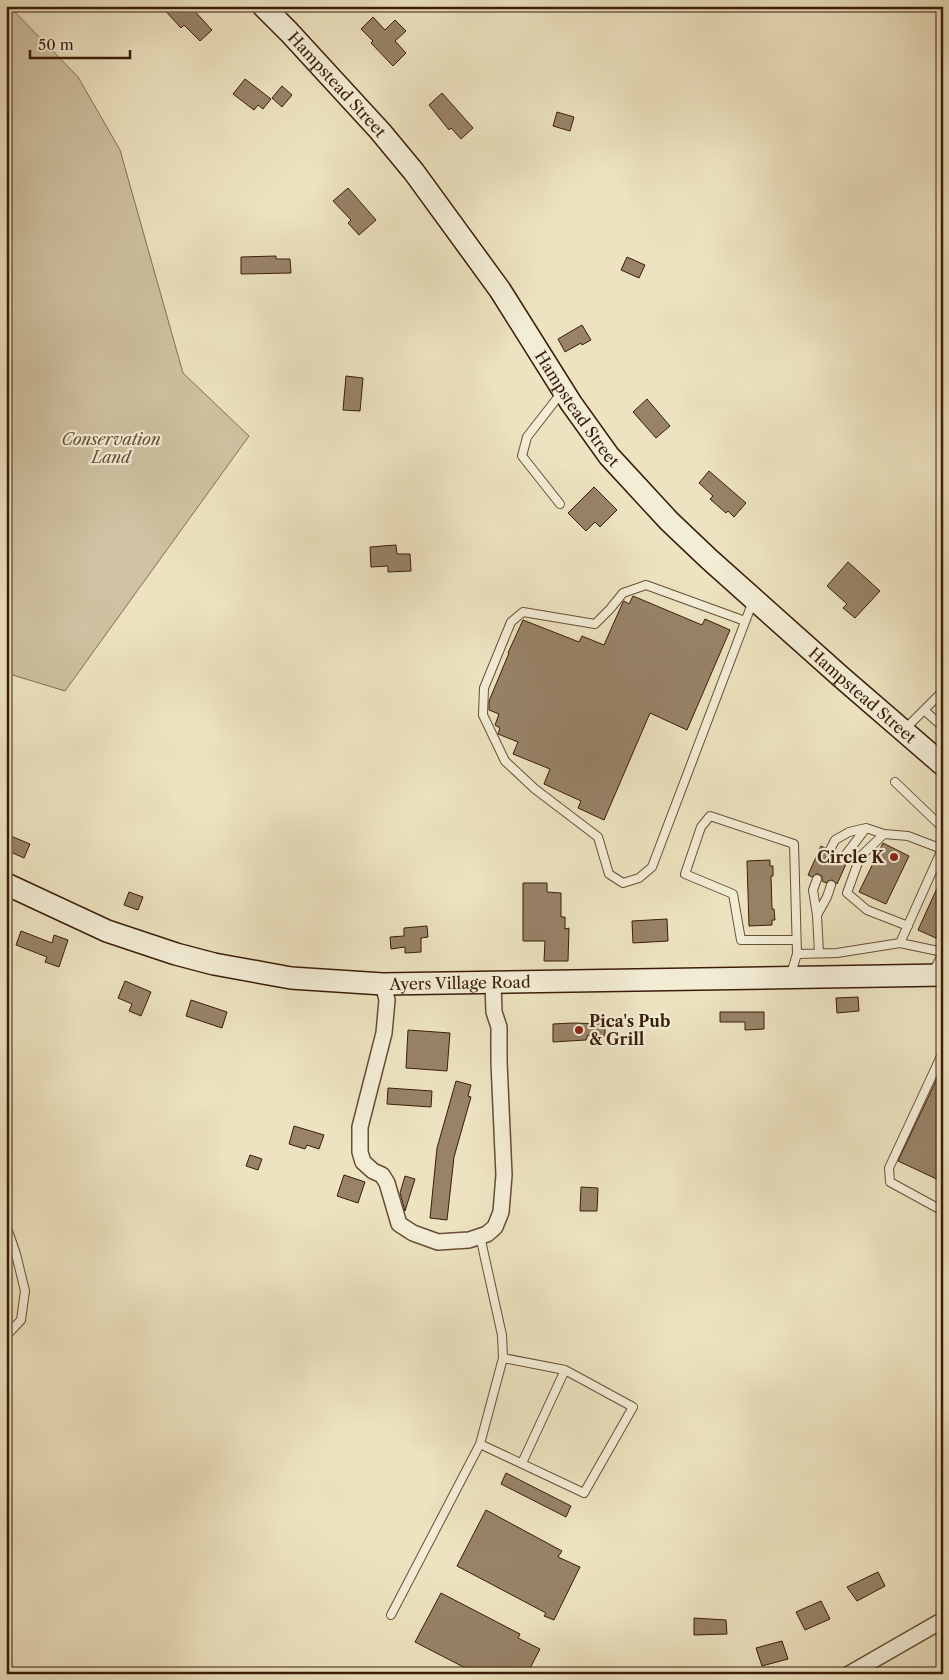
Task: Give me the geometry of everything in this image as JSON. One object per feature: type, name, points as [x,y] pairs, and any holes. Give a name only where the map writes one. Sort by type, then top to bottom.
[{"type":"main road","name":"Hampstead Street","points":[[263,6],[380,132],[414,172],[500,290],[563,391],[609,456],[669,521],[754,599],[943,765]]},
{"type":"main road","name":"Ayers Village Road","points":[[6,884],[107,931],[176,954],[214,964],[291,978],[383,984],[937,975]]},
{"type":"street","points":[[383,984],[387,1000],[387,1012],[384,1032],[360,1127],[360,1152],[363,1162],[373,1171],[382,1175],[387,1183],[399,1224],[413,1233],[438,1242],[469,1240],[487,1234],[495,1227],[501,1212],[504,1175],[499,1062],[500,1027],[494,1012],[493,983]]},
{"type":"street","points":[[849,1674],[943,1620]]},
{"type":"lane","points":[[560,504],[522,456],[527,437],[563,391]]},
{"type":"lane","points":[[746,621],[646,585],[623,593],[594,624],[523,612],[511,622],[484,688],[483,715],[505,761],[535,789],[598,837],[609,874],[623,883],[638,878],[652,867],[746,621],[754,599]]},
{"type":"lane","points":[[903,731],[943,690]]},
{"type":"lane","points":[[924,710],[943,727]]},
{"type":"lane","points":[[895,782],[943,828]]},
{"type":"lane","points":[[789,978],[797,954],[794,844],[710,816],[701,827],[685,874],[733,894],[741,940],[796,940]]},
{"type":"lane","points":[[844,856],[866,828]]},
{"type":"lane","points":[[830,850],[835,840],[849,832],[866,828],[884,834],[908,836],[942,848],[900,943]]},
{"type":"lane","points":[[884,834],[860,857],[847,894],[867,910],[908,926]]},
{"type":"lane","points":[[817,879],[813,890],[817,915],[819,953]]},
{"type":"lane","points":[[817,915],[828,897],[830,885]]},
{"type":"lane","points":[[797,954],[837,953],[900,943],[943,952],[937,975]]},
{"type":"lane","points":[[943,1052],[889,1168],[890,1182],[943,1211]]},
{"type":"lane","points":[[6,1225],[16,1254],[25,1291],[21,1320],[6,1336]]},
{"type":"lane","points":[[391,1615],[480,1444],[503,1358],[502,1335],[480,1236]]},
{"type":"lane","points":[[480,1444],[584,1493],[633,1407],[565,1370],[503,1358]]},
{"type":"lane","points":[[522,1463],[565,1370]]},
{"type":"green space","name":"Conservation Land","points":[[6,6],[9,6],[78,77],[120,150],[183,373],[249,436],[65,691],[6,673]]},
{"type":"building","points":[[161,6],[190,6],[212,30],[200,41],[184,25],[181,28]]},
{"type":"building","points":[[373,17],[385,30],[395,20],[406,31],[395,41],[406,53],[393,66],[371,43],[373,41],[361,29]]},
{"type":"building","points":[[245,79],[271,99],[263,109],[258,105],[254,110],[233,94]]},
{"type":"building","points":[[282,86],[292,95],[282,107],[272,98]]},
{"type":"building","points":[[442,93],[473,128],[461,139],[451,128],[449,130],[429,105]]},
{"type":"building","points":[[557,112],[574,117],[570,131],[553,126]]},
{"type":"building","points":[[348,188],[376,220],[359,235],[348,223],[351,220],[333,201]]},
{"type":"building","points":[[276,256],[276,259],[290,259],[291,273],[241,274],[241,257]]},
{"type":"building","points":[[627,257],[645,265],[639,278],[621,270]]},
{"type":"building","points":[[582,325],[591,340],[565,352],[558,339]]},
{"type":"building","points":[[346,376],[363,378],[360,411],[343,410]]},
{"type":"building","points":[[647,399],[670,426],[656,438],[633,412]]},
{"type":"building","points":[[709,471],[746,503],[734,517],[728,511],[726,513],[710,499],[713,496],[699,483]]},
{"type":"building","points":[[594,487],[617,510],[600,527],[595,522],[586,531],[568,513]]},
{"type":"building","points":[[396,545],[397,554],[410,554],[411,571],[388,572],[388,566],[371,567],[370,547]]},
{"type":"building","points":[[848,562],[880,591],[855,618],[843,608],[847,604],[827,586]]},
{"type":"building","points":[[633,596],[702,625],[705,619],[730,630],[687,730],[650,713],[604,820],[578,808],[581,801],[544,784],[550,769],[513,754],[518,742],[498,734],[500,728],[495,725],[499,714],[489,710],[489,701],[523,620],[579,642],[582,636],[604,645],[623,602],[629,604]]},
{"type":"building","points":[[6,834],[30,844],[24,858],[6,850]]},
{"type":"building","points":[[883,843],[909,856],[886,904],[859,892]]},
{"type":"building","points":[[821,846],[825,848],[824,851],[827,855],[831,856],[835,852],[839,854],[840,861],[847,862],[837,884],[832,880],[826,883],[822,881],[822,876],[818,874],[812,877],[808,875]]},
{"type":"building","points":[[770,860],[770,866],[773,866],[773,876],[771,876],[772,909],[774,909],[775,920],[772,920],[772,925],[749,926],[747,861]]},
{"type":"building","points":[[943,875],[943,922],[936,938],[918,930]]},
{"type":"building","points":[[523,883],[547,883],[547,892],[561,893],[561,917],[565,917],[565,929],[569,928],[568,961],[544,961],[545,941],[523,941]]},
{"type":"building","points":[[129,892],[143,897],[138,910],[124,905]]},
{"type":"building","points":[[667,919],[668,941],[633,943],[632,921]]},
{"type":"building","points":[[427,926],[428,937],[421,938],[421,952],[405,953],[405,947],[391,949],[390,937],[404,936],[404,928]]},
{"type":"building","points":[[21,931],[52,943],[54,935],[68,940],[59,967],[45,962],[47,957],[16,945]]},
{"type":"building","points":[[125,981],[151,992],[141,1016],[129,1011],[132,1004],[118,998]]},
{"type":"building","points":[[858,997],[859,1011],[837,1013],[836,998]]},
{"type":"building","points":[[191,1000],[227,1012],[222,1028],[186,1016]]},
{"type":"building","points":[[720,1012],[764,1012],[764,1029],[745,1030],[745,1022],[720,1022]]},
{"type":"building","name":"Pica's Pub & Grill","points":[[553,1024],[605,1024],[605,1036],[588,1035],[586,1040],[553,1042]]},
{"type":"building","points":[[408,1030],[450,1033],[447,1071],[406,1068]]},
{"type":"building","points":[[943,1066],[943,1182],[898,1161]]},
{"type":"building","points":[[456,1081],[471,1085],[468,1096],[471,1097],[454,1157],[447,1220],[430,1218],[437,1148]]},
{"type":"building","points":[[388,1088],[432,1091],[431,1107],[387,1104]]},
{"type":"building","points":[[294,1126],[324,1135],[319,1149],[307,1145],[305,1149],[289,1144]]},
{"type":"building","points":[[250,1155],[262,1159],[258,1170],[246,1166]]},
{"type":"building","points":[[344,1175],[365,1182],[358,1203],[337,1196]]},
{"type":"building","points":[[405,1176],[415,1179],[405,1211],[400,1193]]},
{"type":"building","points":[[581,1187],[598,1188],[597,1211],[580,1211]]},
{"type":"building","points":[[506,1473],[571,1506],[566,1517],[501,1484]]},
{"type":"building","points":[[486,1510],[562,1551],[558,1557],[580,1567],[554,1620],[544,1616],[546,1613],[457,1566]]},
{"type":"building","points":[[878,1572],[885,1586],[857,1601],[847,1587]]},
{"type":"building","points":[[441,1593],[520,1634],[518,1638],[540,1649],[527,1674],[477,1674],[415,1642]]},
{"type":"building","points":[[821,1601],[830,1619],[805,1630],[796,1612]]},
{"type":"building","points":[[694,1618],[726,1620],[727,1634],[694,1635]]},
{"type":"building","points":[[782,1641],[788,1659],[762,1666],[756,1648]]},
{"type":"place","name":"Circle K","points":[[894,857]]},
{"type":"place","name":"Pica's Pub & Grill","points":[[579,1030]]}]
